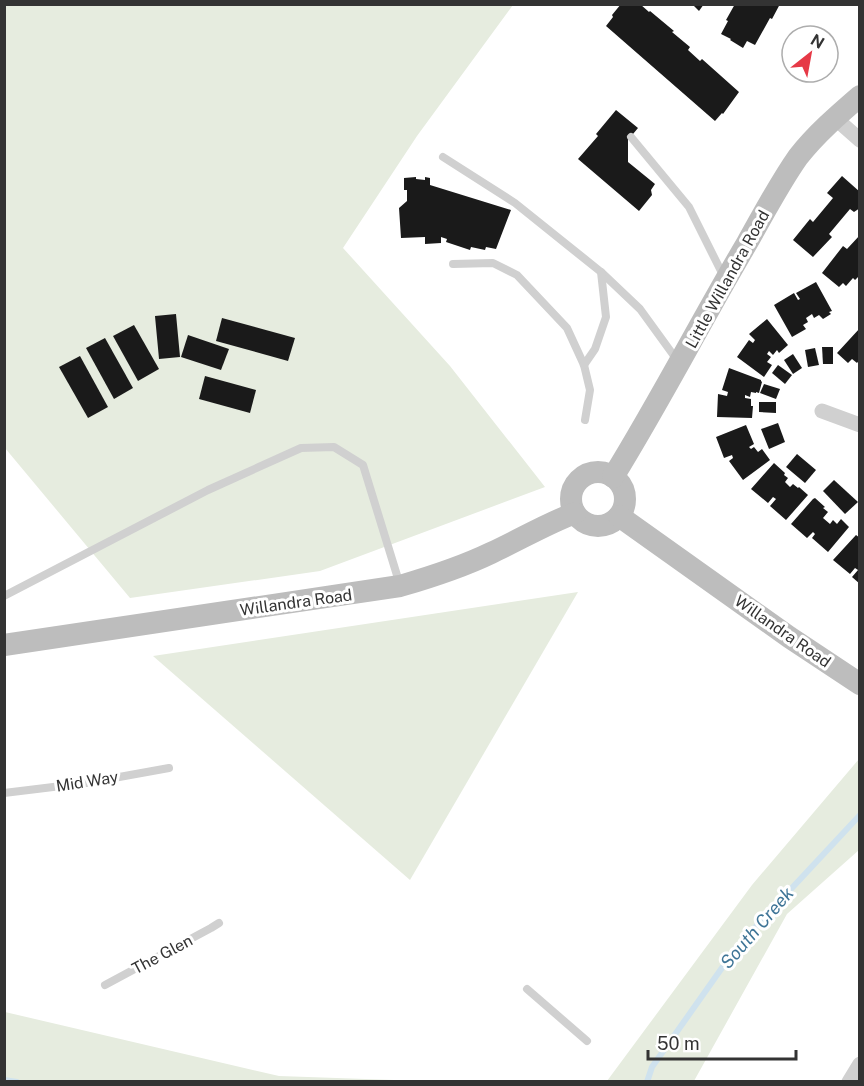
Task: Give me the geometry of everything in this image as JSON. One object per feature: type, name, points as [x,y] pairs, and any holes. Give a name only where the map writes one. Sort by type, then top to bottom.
[{"type":"main road","name":"Little Willandra Road","points":[[613,477],[785,178],[819,133],[860,96]]},
{"type":"main road","points":[[596,472],[605,473],[619,483],[625,500],[619,516],[611,522],[601,526],[591,525],[574,513],[571,495],[579,479],[596,472]]},
{"type":"main road","name":"Willandra Road","points":[[4,645],[400,586],[446,572],[574,513]]},
{"type":"main road","name":"Willandra Road","points":[[619,516],[789,637],[860,684]]},
{"type":"street","points":[[835,118],[860,140]]},
{"type":"street","points":[[822,411],[860,426]]},
{"type":"street","points":[[849,1082],[860,1064]]},
{"type":"lane","points":[[631,137],[689,207],[726,279]]},
{"type":"lane","points":[[443,156],[515,204],[601,272],[640,309],[680,363]]},
{"type":"lane","points":[[453,264],[493,263],[517,275],[567,328],[584,365],[590,390],[585,420]]},
{"type":"lane","points":[[584,365],[595,350],[606,317],[601,272]]},
{"type":"lane","points":[[4,596],[208,490],[301,448],[334,447],[363,465],[400,586]]},
{"type":"lane","name":"Mid Way","points":[[4,793],[86,783],[169,768]]},
{"type":"lane","name":"The Glen","points":[[105,985],[219,923]]},
{"type":"lane","points":[[527,989],[587,1041]]},
{"type":"shaded area","points":[[4,5],[513,5],[417,136],[343,248],[450,366],[545,487],[320,571],[130,598],[5,448]]},
{"type":"shaded area","points":[[578,592],[410,880],[153,656]]},
{"type":"shaded area","points":[[859,759],[859,850],[787,914],[694,1081],[607,1081],[752,885]]},
{"type":"shaded area","points":[[5,1012],[279,1076],[423,1081],[5,1081]]},
{"type":"building","points":[[621,4],[640,4],[650,11],[690,47],[688,50],[700,61],[702,59],[739,92],[715,121],[606,26]]},
{"type":"building","points":[[692,4],[704,4],[699,11]]},
{"type":"building","points":[[735,4],[780,4],[755,45],[747,41],[743,48],[721,34]]},
{"type":"building","points":[[616,110],[638,128],[628,140],[628,162],[655,184],[651,190],[652,195],[639,211],[578,159]]},
{"type":"building","points":[[842,176],[860,192],[860,208],[854,212],[850,209],[829,234],[832,237],[813,257],[793,240],[810,219],[813,222],[833,198],[827,193]]},
{"type":"building","points":[[416,177],[416,179],[425,180],[425,177],[430,178],[430,185],[511,210],[496,249],[486,247],[485,250],[471,247],[470,250],[446,242],[447,239],[441,237],[441,243],[425,244],[425,237],[401,238],[399,208],[407,201],[404,178]]},
{"type":"building","points":[[860,235],[860,275],[855,280],[853,278],[846,286],[843,283],[839,287],[822,273],[843,246],[847,249]]},
{"type":"building","points":[[816,282],[832,311],[829,312],[831,314],[823,319],[819,315],[814,318],[812,314],[806,318],[808,322],[803,325],[806,329],[792,337],[774,305],[794,293],[798,300],[800,299],[796,293]]},
{"type":"building","points":[[176,314],[180,357],[159,359],[155,316]]},
{"type":"building","points":[[222,318],[295,338],[288,361],[216,341]]},
{"type":"building","points":[[767,319],[788,345],[779,353],[777,350],[773,355],[769,351],[767,354],[771,357],[767,362],[772,365],[764,377],[737,357],[749,340],[753,343],[755,340],[749,334]]},
{"type":"building","points":[[134,325],[159,369],[138,381],[113,336]]},
{"type":"building","points":[[860,328],[860,359],[857,363],[852,359],[848,363],[837,353]]},
{"type":"building","points":[[188,335],[229,349],[221,370],[181,357]]},
{"type":"building","points":[[105,338],[133,388],[114,399],[86,348]]},
{"type":"building","points":[[822,347],[833,347],[833,364],[823,364]]},
{"type":"building","points":[[815,348],[819,365],[808,367],[805,350]]},
{"type":"building","points":[[793,354],[802,368],[793,374],[784,360]]},
{"type":"building","points":[[80,356],[108,407],[88,418],[59,367]]},
{"type":"building","points":[[778,365],[792,375],[785,384],[772,373]]},
{"type":"building","points":[[729,368],[762,382],[759,393],[751,392],[750,397],[745,395],[745,398],[751,399],[752,418],[717,417],[718,394],[727,396],[728,392],[722,390]]},
{"type":"building","points":[[205,376],[256,390],[250,413],[199,399]]},
{"type":"building","points":[[764,384],[780,389],[776,399],[760,393]]},
{"type":"building","points":[[759,402],[776,402],[776,413],[759,412]]},
{"type":"building","points":[[778,423],[785,442],[769,449],[761,429]]},
{"type":"building","points":[[746,425],[754,444],[749,447],[751,449],[754,447],[758,452],[762,449],[770,460],[743,480],[729,461],[733,458],[732,455],[724,458],[716,437]]},
{"type":"building","points":[[797,454],[816,470],[805,483],[786,467]]},
{"type":"building","points":[[774,463],[785,473],[784,475],[788,478],[785,482],[790,487],[793,484],[808,495],[786,520],[770,506],[776,499],[773,497],[768,503],[751,489]]},
{"type":"building","points":[[834,480],[858,502],[845,514],[823,491]]},
{"type":"building","points":[[815,498],[828,512],[823,518],[830,524],[833,520],[837,524],[841,519],[849,527],[828,552],[812,538],[815,534],[813,532],[807,538],[791,524]]},
{"type":"building","points":[[856,535],[860,538],[860,584],[852,577],[858,570],[855,568],[850,574],[833,560]]},
{"type":"waterway","name":"South Creek","points":[[647,1082],[652,1067],[736,948],[860,815]]},
{"type":"waterway","name":"South Creek","points":[[4,1080],[17,1082]]}]
